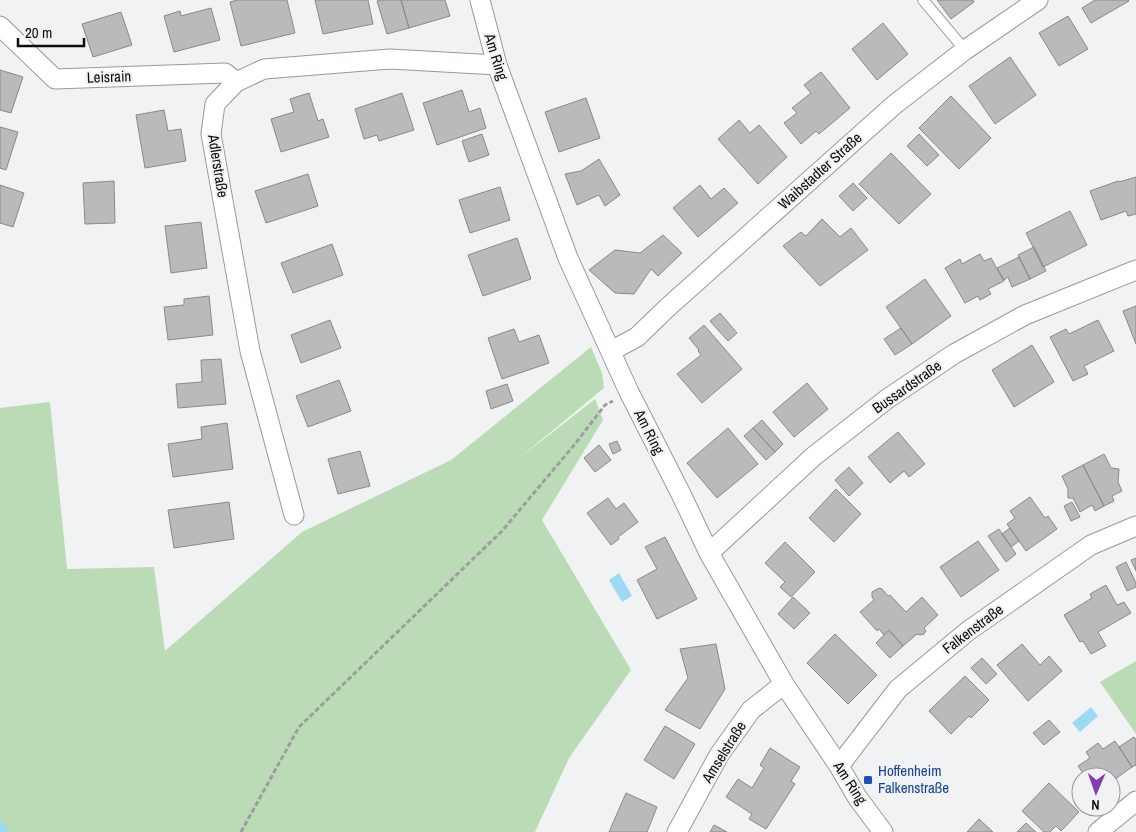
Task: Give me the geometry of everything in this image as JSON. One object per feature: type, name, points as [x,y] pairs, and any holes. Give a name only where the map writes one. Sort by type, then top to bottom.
[{"type":"street","name":"Am Ring","points":[[480,0],[497,65],[568,258],[629,392],[709,553],[784,684],[883,832]]},
{"type":"street","name":"Waibstadter Straße","points":[[610,351],[637,338],[667,308],[894,105],[964,50],[1038,0]]},
{"type":"street","name":"Leisrain","points":[[0,26],[55,79],[225,73],[236,82]]},
{"type":"street","name":"Adlerstraße","points":[[294,515],[250,351],[211,134],[215,104],[236,82],[264,69],[390,59],[497,65]]},
{"type":"street","name":"Bussardstraße","points":[[709,553],[814,456],[887,399],[954,354],[1025,315],[1136,270]]},
{"type":"street","name":"Falkenstraße","points":[[839,766],[898,688],[961,637],[1091,545],[1136,526]]},
{"type":"street","name":"Amselstraße","points":[[677,832],[719,755],[751,710],[784,684]]},
{"type":"street","points":[[1098,832],[1136,801]]},
{"type":"lane","points":[[923,0],[964,50]]},
{"type":"path","points":[[241,832],[299,727],[502,531],[605,404],[629,392]]},
{"type":"green space","points":[[591,347],[602,373],[604,388],[517,460],[595,399],[603,420],[542,520],[631,670],[569,758],[535,832],[0,832],[0,408],[50,402],[67,569],[154,567],[165,651],[302,532],[451,460]]},
{"type":"green space","points":[[1136,661],[1136,734],[1100,682]]},
{"type":"water","points":[[619,573],[632,596],[622,602],[609,580]]},
{"type":"water","points":[[1091,707],[1098,716],[1080,732],[1072,723]]},
{"type":"building","points":[[237,0],[287,0],[295,33],[241,46],[230,2]]},
{"type":"building","points":[[315,0],[368,0],[373,24],[323,34]]},
{"type":"building","points":[[401,0],[409,28],[387,34],[377,1]]},
{"type":"building","points":[[401,0],[445,0],[450,16],[409,28]]},
{"type":"building","points":[[937,0],[973,0],[974,2],[951,19]]},
{"type":"building","points":[[1095,0],[1129,1],[1091,23],[1082,8]]},
{"type":"building","points":[[211,8],[220,40],[174,52],[164,16],[180,11],[181,16]]},
{"type":"building","points":[[121,12],[132,45],[93,57],[82,24]]},
{"type":"building","points":[[1068,16],[1088,49],[1059,66],[1039,33]]},
{"type":"building","points":[[883,23],[908,54],[877,80],[852,49]]},
{"type":"building","points":[[1010,57],[1036,95],[995,124],[969,86]]},
{"type":"building","points":[[0,70],[23,77],[11,113],[0,110]]},
{"type":"building","points":[[821,72],[850,108],[819,134],[816,131],[801,144],[784,123],[797,113],[792,108],[811,93],[804,85]]},
{"type":"building","points":[[462,90],[469,112],[480,108],[486,128],[437,145],[423,103]]},
{"type":"building","points":[[309,93],[318,121],[323,119],[329,137],[281,152],[271,119],[294,112],[290,99]]},
{"type":"building","points":[[402,93],[414,130],[379,141],[377,135],[364,139],[355,109]]},
{"type":"building","points":[[951,96],[991,138],[959,169],[919,128]]},
{"type":"building","points":[[586,98],[600,138],[559,152],[545,112]]},
{"type":"building","points":[[164,110],[168,131],[181,129],[186,161],[145,168],[136,115]]},
{"type":"building","points":[[739,120],[750,133],[759,125],[787,157],[758,184],[718,139]]},
{"type":"building","points":[[0,127],[18,132],[6,170],[0,168]]},
{"type":"building","points":[[482,134],[489,155],[469,162],[462,141]]},
{"type":"building","points":[[919,134],[939,155],[927,166],[907,146]]},
{"type":"building","points":[[891,153],[931,194],[899,224],[859,184]]},
{"type":"building","points":[[599,159],[620,195],[605,206],[599,195],[577,205],[565,174],[581,171]]},
{"type":"building","points":[[308,174],[318,206],[266,223],[255,191]]},
{"type":"building","points":[[1136,177],[1136,214],[1128,216],[1126,211],[1101,220],[1090,191]]},
{"type":"building","points":[[114,181],[115,223],[85,224],[83,183]]},
{"type":"building","points":[[853,183],[867,198],[853,211],[839,196]]},
{"type":"building","points":[[0,185],[24,193],[13,227],[0,223]]},
{"type":"building","points":[[700,185],[711,199],[724,188],[738,203],[698,237],[673,208]]},
{"type":"building","points":[[500,187],[510,220],[470,233],[459,200]]},
{"type":"building","points":[[1070,211],[1087,245],[1043,267],[1026,233]]},
{"type":"building","points":[[822,219],[840,237],[851,228],[868,250],[820,286],[783,246],[801,232],[806,236]]},
{"type":"building","points":[[201,222],[207,268],[171,273],[165,226]]},
{"type":"building","points":[[663,235],[682,253],[658,276],[651,269],[634,294],[615,293],[589,270],[615,250],[640,253]]},
{"type":"building","points":[[517,238],[531,279],[483,296],[468,255]]},
{"type":"building","points":[[332,244],[343,275],[293,293],[281,263]]},
{"type":"building","points":[[1034,247],[1046,271],[1030,279],[1018,255]]},
{"type":"building","points":[[980,254],[984,261],[991,258],[1004,281],[988,289],[991,294],[980,300],[978,296],[965,303],[945,268],[960,259],[962,264]]},
{"type":"building","points":[[1019,257],[1030,279],[1012,287],[1008,277],[1004,280],[997,268]]},
{"type":"building","points":[[925,279],[951,316],[912,344],[886,307]]},
{"type":"building","points":[[209,296],[213,335],[168,340],[164,307],[184,305],[184,299]]},
{"type":"building","points":[[1136,306],[1136,344],[1123,311]]},
{"type":"building","points":[[720,313],[737,333],[728,341],[710,321]]},
{"type":"building","points":[[330,320],[341,348],[301,363],[291,335]]},
{"type":"building","points":[[1098,320],[1114,351],[1084,366],[1088,374],[1073,381],[1050,337],[1066,329],[1069,334]]},
{"type":"building","points":[[704,325],[742,369],[702,403],[677,374],[701,355],[689,338]]},
{"type":"building","points":[[901,328],[912,344],[895,355],[884,339]]},
{"type":"building","points":[[514,329],[519,342],[539,335],[549,363],[502,379],[488,338]]},
{"type":"building","points":[[1032,345],[1054,382],[1014,407],[992,370]]},
{"type":"building","points":[[221,359],[226,404],[178,408],[176,384],[202,382],[201,360]]},
{"type":"building","points":[[339,380],[351,411],[308,427],[296,396]]},
{"type":"building","points":[[807,383],[828,409],[794,437],[773,412]]},
{"type":"building","points":[[507,384],[513,401],[491,409],[486,391]]},
{"type":"building","points":[[762,420],[783,444],[775,452],[753,428]]},
{"type":"building","points":[[227,423],[233,469],[173,477],[168,444],[202,439],[201,427]]},
{"type":"building","points":[[728,428],[758,464],[717,498],[687,463]]},
{"type":"building","points":[[753,428],[775,452],[766,460],[744,436]]},
{"type":"building","points":[[898,432],[925,464],[909,477],[904,471],[890,483],[868,457]]},
{"type":"building","points":[[617,441],[621,450],[613,454],[609,444]]},
{"type":"building","points":[[599,445],[611,460],[595,472],[584,458]]},
{"type":"building","points":[[360,451],[370,486],[338,494],[328,459]]},
{"type":"building","points":[[1104,454],[1111,468],[1119,469],[1118,482],[1122,491],[1112,496],[1114,501],[1104,506],[1083,465]]},
{"type":"building","points":[[1083,465],[1104,506],[1095,511],[1092,505],[1080,512],[1073,498],[1068,498],[1068,489],[1062,476]]},
{"type":"building","points":[[849,467],[863,483],[849,496],[835,480]]},
{"type":"building","points":[[836,489],[861,514],[834,542],[809,518]]},
{"type":"building","points":[[1030,497],[1045,518],[1048,516],[1057,529],[1026,551],[1007,524],[1015,518],[1010,511]]},
{"type":"building","points":[[608,498],[616,509],[624,503],[638,522],[618,537],[619,539],[611,545],[587,513]]},
{"type":"building","points":[[229,502],[234,539],[174,548],[168,510]]},
{"type":"building","points":[[1072,502],[1080,517],[1071,521],[1064,506]]},
{"type":"building","points":[[1010,528],[1019,541],[1011,547],[1002,534]]},
{"type":"building","points":[[999,529],[1016,554],[1006,562],[988,536]]},
{"type":"building","points":[[665,537],[697,599],[657,619],[637,580],[657,569],[645,547]]},
{"type":"building","points":[[978,541],[999,570],[961,597],[940,567]]},
{"type":"building","points":[[785,542],[815,572],[791,597],[780,587],[785,582],[765,563]]},
{"type":"building","points":[[1136,558],[1136,571],[1131,560]]},
{"type":"building","points":[[1126,562],[1136,583],[1136,587],[1127,591],[1116,567]]},
{"type":"building","points":[[1106,585],[1117,605],[1124,602],[1131,613],[1098,632],[1106,646],[1091,654],[1083,641],[1080,642],[1064,615],[1092,598],[1090,594]]},
{"type":"building","points":[[879,588],[888,596],[890,595],[906,612],[922,597],[938,615],[924,628],[926,631],[924,634],[917,634],[903,646],[889,630],[884,635],[879,629],[877,631],[860,612],[874,600],[872,592]]},
{"type":"building","points":[[793,597],[810,613],[794,629],[778,614]]},
{"type":"building","points":[[889,630],[903,646],[890,658],[876,643]]},
{"type":"building","points":[[835,634],[877,675],[848,704],[807,663]]},
{"type":"building","points":[[716,644],[725,689],[700,729],[665,710],[688,678],[680,649]]},
{"type":"building","points":[[1022,644],[1040,665],[1049,656],[1062,671],[1028,701],[997,665]]},
{"type":"building","points":[[982,658],[997,674],[986,684],[971,668]]},
{"type":"building","points":[[965,676],[989,700],[951,734],[929,711]]},
{"type":"building","points":[[1049,720],[1060,732],[1044,745],[1033,733]]},
{"type":"building","points":[[665,726],[695,744],[674,779],[644,760]]},
{"type":"building","points":[[1134,737],[1136,739],[1136,765],[1132,767],[1119,747]]},
{"type":"building","points":[[1115,741],[1132,767],[1121,775],[1121,767],[1078,766],[1090,758],[1086,752],[1098,743],[1103,749]]},
{"type":"building","points":[[770,748],[800,767],[791,781],[795,784],[766,829],[749,819],[752,814],[726,797],[738,779],[752,788],[764,768],[760,765]]},
{"type":"building","points":[[1049,783],[1071,804],[1071,817],[1074,817],[1061,831],[1056,826],[1050,832],[1044,832],[1022,811]]},
{"type":"building","points":[[626,793],[657,807],[647,832],[609,832]]},
{"type":"building","points":[[979,819],[993,832],[967,832]]},
{"type":"building","points":[[1026,823],[1036,832],[1017,832]]},
{"type":"building","points":[[714,825],[727,832],[710,832]]},
{"type":"waterway","points":[[0,824],[5,832]]},
{"type":"place","name":"Hoffenheim Falkenstraße","points":[[868,780]]}]
